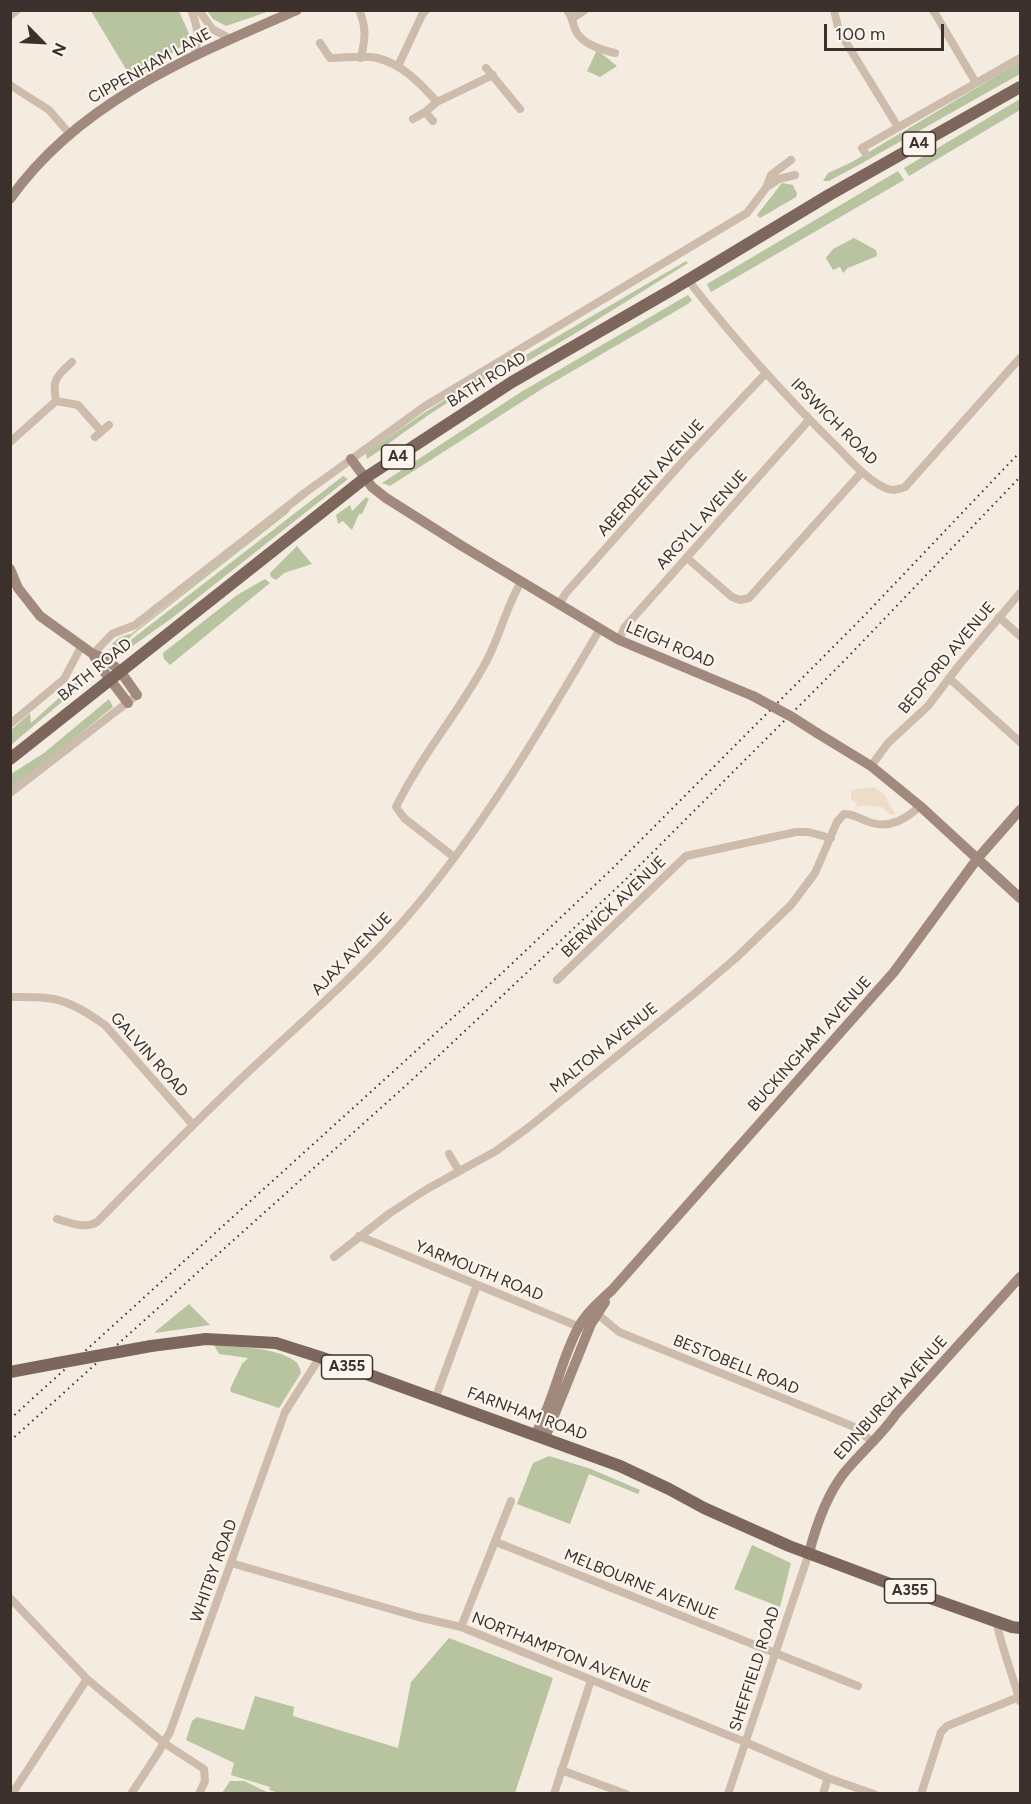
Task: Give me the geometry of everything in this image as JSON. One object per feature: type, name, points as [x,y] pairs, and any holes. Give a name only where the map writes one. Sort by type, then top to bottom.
[{"type":"main road","name":"BATH ROAD","points":[[10,759],[365,478],[512,382],[839,189],[1020,87]]},
{"type":"main road","name":"FARNHAM ROAD","points":[[10,1372],[151,1346],[206,1339],[276,1343],[620,1466],[704,1508],[808,1553],[1018,1629]]},
{"type":"street","points":[[10,16],[17,10]]},
{"type":"street","points":[[191,10],[197,24],[198,34],[194,56]]},
{"type":"street","points":[[199,10],[212,29],[231,39]]},
{"type":"street","name":"CIPPENHAM LANE","points":[[10,199],[25,178],[69,133],[104,107],[194,56],[297,10]]},
{"type":"street","points":[[358,10],[365,23],[366,36],[361,58]]},
{"type":"street","points":[[398,66],[426,10]]},
{"type":"street","points":[[567,10],[573,18],[577,34],[597,49],[615,53]]},
{"type":"street","points":[[573,18],[585,10]]},
{"type":"street","points":[[834,10],[839,32],[898,127]]},
{"type":"street","points":[[933,10],[976,83]]},
{"type":"street","points":[[320,43],[330,58],[376,58],[398,66],[437,102]]},
{"type":"street","points":[[866,154],[862,148],[1020,58]]},
{"type":"street","points":[[486,68],[520,109]]},
{"type":"street","points":[[413,119],[437,102],[493,75]]},
{"type":"street","points":[[10,85],[49,110],[69,133]]},
{"type":"street","points":[[425,112],[433,121]]},
{"type":"street","points":[[93,654],[112,634],[135,625],[351,459],[446,393],[747,213],[766,188],[774,171],[790,160]]},
{"type":"street","points":[[766,188],[778,179],[795,175]]},
{"type":"street","name":"IPSWICH ROAD","points":[[688,280],[809,420],[862,472],[886,488],[897,490],[905,487],[1020,358]]},
{"type":"street","points":[[56,401],[53,386],[60,374],[72,362]]},
{"type":"street","name":"ABERDEEN AVENUE","points":[[560,604],[566,593],[685,459],[766,373]]},
{"type":"street","points":[[56,401],[78,405],[98,434],[109,425]]},
{"type":"street","points":[[10,442],[56,401]]},
{"type":"street","name":"ARGYLL AVENUE","points":[[619,640],[624,628],[809,420]]},
{"type":"street","name":"LEIGH ROAD","points":[[351,459],[372,487],[403,509],[600,629],[619,640],[753,696],[792,717],[871,766],[920,806],[1020,898]]},
{"type":"street","points":[[687,558],[732,597],[740,600],[748,598],[862,472]]},
{"type":"street","points":[[10,569],[18,588],[40,616],[93,654],[109,680],[128,703]]},
{"type":"street","points":[[454,857],[404,818],[396,807],[418,766],[487,662],[508,605],[521,582]]},
{"type":"street","name":"BEDFORD AVENUE","points":[[871,766],[888,743],[928,706],[1020,593]]},
{"type":"street","points":[[999,617],[1020,636]]},
{"type":"street","name":"AJAX AVENUE","points":[[57,1219],[90,1226],[98,1222],[193,1125],[368,959],[401,924],[454,857],[521,761],[600,629]]},
{"type":"street","name":"BATH ROAD","points":[[10,724],[64,679],[82,645]]},
{"type":"street","points":[[10,793],[137,695],[120,671],[106,658],[93,654]]},
{"type":"street","points":[[949,678],[1020,742]]},
{"type":"street","name":"MALTON AVENUE","points":[[334,1257],[359,1236],[418,1195],[495,1151],[529,1127],[754,943],[791,905],[815,873],[837,822],[844,814],[853,814],[872,822],[893,824],[909,816],[920,806]]},
{"type":"street","name":"BUCKINGHAM AVENUE","points":[[540,1437],[546,1415],[584,1328],[595,1311],[894,972],[977,859],[1020,810]]},
{"type":"street","name":"BERWICK AVENUE","points":[[557,980],[686,856],[796,832],[808,832],[831,838]]},
{"type":"street","name":"GALVIN ROAD","points":[[10,997],[53,998],[91,1015],[105,1025],[193,1125]]},
{"type":"street","points":[[449,1154],[459,1171]]},
{"type":"street","name":"YARMOUTH ROAD","points":[[359,1236],[584,1328]]},
{"type":"street","name":"EDINBURGH AVENUE","points":[[808,1553],[823,1509],[842,1475],[1020,1277]]},
{"type":"street","points":[[435,1399],[477,1285]]},
{"type":"street","name":"BESTOBELL ROAD","points":[[595,1311],[619,1332],[852,1426],[872,1441]]},
{"type":"street","name":"WHITBY ROAD","points":[[132,1794],[164,1743],[177,1712],[285,1412],[320,1357]]},
{"type":"street","points":[[461,1627],[511,1501]]},
{"type":"street","name":"MELBOURNE AVENUE","points":[[496,1542],[858,1686]]},
{"type":"street","name":"SHEFFIELD ROAD","points":[[728,1794],[808,1553]]},
{"type":"street","name":"NORTHAMPTON AVENUE","points":[[231,1563],[418,1617],[461,1627],[746,1742],[828,1778],[874,1794]]},
{"type":"street","points":[[12,1604],[87,1679],[164,1743],[204,1769],[205,1781],[199,1794]]},
{"type":"street","points":[[921,1794],[941,1732],[947,1726],[1020,1700],[1004,1655],[996,1621]]},
{"type":"street","points":[[12,1794],[87,1679]]},
{"type":"street","points":[[554,1794],[591,1680]]},
{"type":"street","points":[[561,1770],[626,1794]]},
{"type":"street","points":[[823,1794],[828,1778]]},
{"type":"green space","points":[[267,10],[267,12],[226,26],[213,19],[207,11]]},
{"type":"green space","points":[[91,11],[179,11],[190,36],[182,46],[133,81]]},
{"type":"green space","points":[[597,50],[617,66],[600,77],[587,71]]},
{"type":"green space","points":[[1020,62],[1020,74],[855,167],[829,181],[823,181],[828,173],[852,162]]},
{"type":"green space","points":[[1020,99],[1020,110],[909,176],[904,168]]},
{"type":"green space","points":[[898,171],[904,180],[711,292],[707,284]]},
{"type":"green space","points":[[782,183],[793,185],[796,197],[760,218],[757,215]]},
{"type":"green space","points":[[854,238],[876,250],[877,256],[848,268],[843,273],[840,267],[833,270],[826,258],[833,249]]},
{"type":"green space","points":[[686,261],[688,263],[571,336],[516,368],[514,365],[519,359]]},
{"type":"green space","points":[[688,295],[692,300],[688,304],[545,387],[390,486],[382,483],[521,392]]},
{"type":"green space","points":[[516,357],[492,375],[428,415],[367,459],[366,453],[421,415],[503,362]]},
{"type":"green space","points":[[343,476],[348,479],[172,618],[123,651],[132,639]]},
{"type":"green space","points":[[366,497],[369,499],[352,530],[343,521],[338,524],[336,515],[350,505],[352,511]]},
{"type":"green space","points":[[291,508],[288,513],[132,635],[120,650],[109,650],[115,641],[131,634]]},
{"type":"green space","points":[[297,546],[312,564],[284,573],[276,580],[271,577],[270,573]]},
{"type":"green space","points":[[265,579],[270,583],[170,665],[164,659],[163,653],[237,595]]},
{"type":"green space","points":[[80,679],[83,684],[11,745],[11,730],[30,713],[31,723]]},
{"type":"green space","points":[[109,699],[113,707],[11,790],[11,774],[44,753]]},
{"type":"green space","points":[[189,1304],[210,1325],[155,1333],[156,1331]]},
{"type":"green space","points":[[214,1345],[256,1348],[287,1356],[295,1361],[301,1373],[279,1408],[231,1392],[230,1389],[242,1364],[248,1358],[219,1354]]},
{"type":"green space","points":[[549,1456],[591,1469],[640,1490],[638,1494],[589,1474],[570,1524],[517,1504],[533,1463]]},
{"type":"green space","points":[[752,1545],[791,1563],[780,1607],[734,1589]]},
{"type":"green space","points":[[449,1638],[553,1678],[515,1793],[279,1793],[269,1790],[270,1787],[231,1775],[234,1763],[186,1740],[192,1721],[197,1717],[244,1730],[255,1696],[294,1707],[293,1716],[398,1748],[411,1682]]},
{"type":"green space","points":[[230,1781],[244,1781],[269,1793],[222,1793]]},
{"type":"shaded area","points":[[874,787],[884,794],[895,814],[891,815],[882,807],[862,805],[858,807],[857,803],[851,799],[851,790]]},
{"type":"railway","points":[[10,1419],[502,973],[613,868],[863,617],[1020,452]]},
{"type":"railway","points":[[10,1441],[433,1061],[624,881],[845,660],[1020,477]]}]
